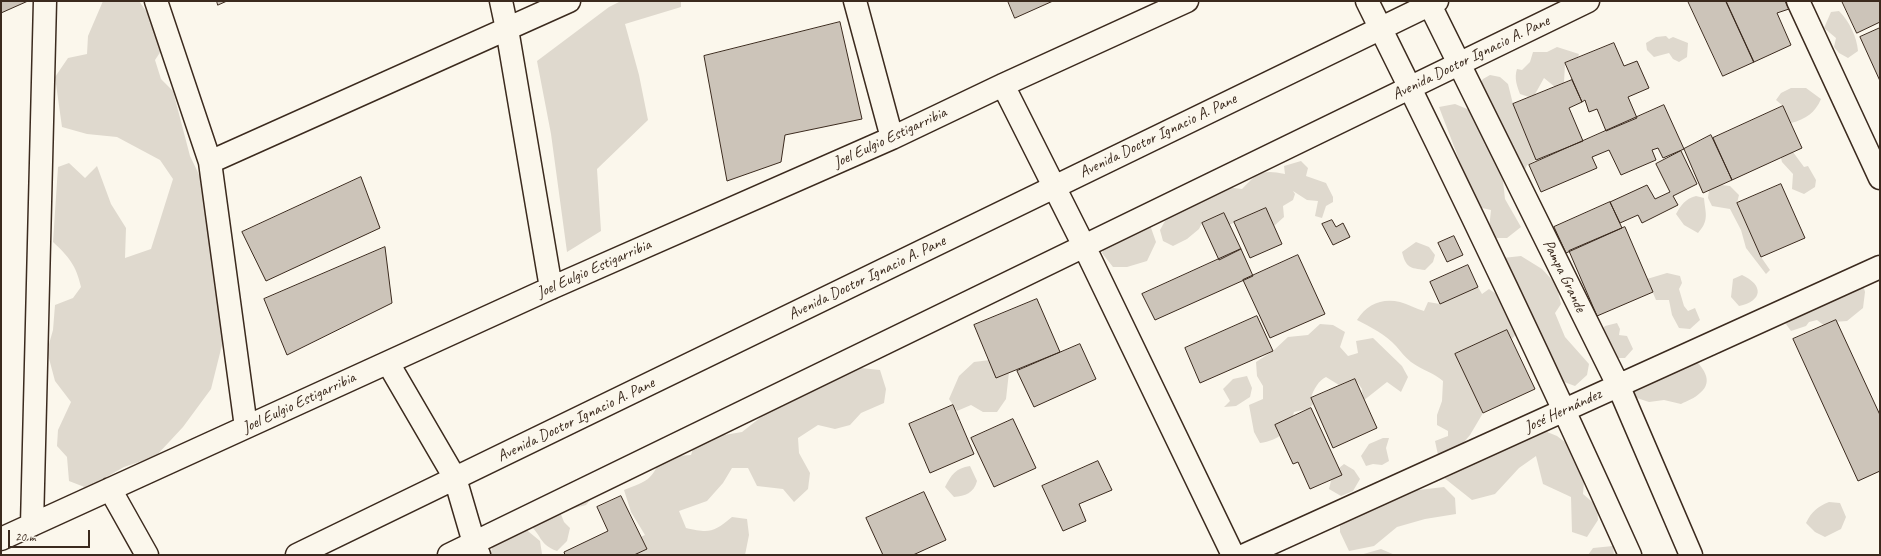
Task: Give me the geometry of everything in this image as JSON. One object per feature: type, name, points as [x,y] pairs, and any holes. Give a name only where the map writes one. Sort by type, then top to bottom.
[{"type":"street","points":[[32,525],[45,1]]},
{"type":"street","points":[[156,1],[210,162],[246,427]]},
{"type":"street","points":[[501,1],[551,288]]},
{"type":"street","points":[[210,162],[569,1]]},
{"type":"street","points":[[855,1],[892,138]]},
{"type":"street","name":"Joel Eulgio Estigarribia","points":[[1,539],[551,288],[892,138],[1003,85],[1187,1]]},
{"type":"street","points":[[1367,1],[1410,87],[1565,410],[1630,555]]},
{"type":"street","name":"Avenida Doctor Ignacio A. Pane","points":[[449,555],[476,549],[1084,246],[1588,1]]},
{"type":"street","points":[[1798,1],[1880,178]]},
{"type":"street","name":"Avenida Doctor Ignacio A. Pane","points":[[297,555],[1432,2]]},
{"type":"street","name":"Pampa Grande","points":[[1432,2],[1459,64],[1618,385],[1691,555]]},
{"type":"street","points":[[1003,85],[1084,246],[1233,555]]},
{"type":"street","name":"José Hernández","points":[[1245,555],[1880,267]]},
{"type":"street","points":[[388,363],[455,478],[476,549]]},
{"type":"street","points":[[110,489],[146,555]]},
{"type":"shaded area","points":[[103,1],[139,1],[158,28],[161,51],[155,60],[161,79],[173,91],[190,156],[218,214],[214,284],[224,337],[211,389],[183,427],[156,456],[124,467],[87,488],[69,481],[67,457],[57,446],[58,430],[71,402],[55,381],[47,351],[53,330],[55,305],[73,298],[81,287],[77,273],[71,262],[53,242],[58,167],[69,163],[85,178],[97,166],[111,204],[126,228],[125,258],[151,249],[173,179],[160,160],[117,137],[87,134],[62,127],[55,77],[68,58],[87,54],[88,36]]},
{"type":"shaded area","points":[[621,1],[681,1],[681,7],[625,24],[639,75],[648,120],[597,169],[601,231],[567,252],[551,134],[537,61],[609,7]]},
{"type":"shaded area","points":[[1839,11],[1852,30],[1856,40],[1858,51],[1848,58],[1839,53],[1834,47],[1836,38],[1824,28],[1831,12]]},
{"type":"shaded area","points":[[1666,36],[1669,39],[1673,37],[1688,43],[1687,57],[1679,62],[1673,59],[1669,53],[1654,57],[1647,50],[1646,43],[1656,37]]},
{"type":"shaded area","points":[[1557,47],[1579,54],[1578,57],[1565,63],[1564,83],[1555,87],[1544,78],[1534,96],[1529,97],[1520,94],[1516,79],[1517,69],[1522,70],[1530,62],[1533,52],[1547,52]]},
{"type":"shaded area","points":[[1490,75],[1500,77],[1508,84],[1513,104],[1536,160],[1527,165],[1524,172],[1479,85],[1483,79]]},
{"type":"shaded area","points":[[1791,88],[1806,88],[1821,99],[1813,112],[1801,120],[1791,123],[1783,106],[1776,100],[1781,93]]},
{"type":"shaded area","points":[[1455,104],[1477,113],[1501,163],[1505,199],[1521,227],[1507,238],[1488,238],[1491,210],[1469,205],[1471,191],[1439,107]]},
{"type":"shaded area","points":[[1793,152],[1804,167],[1808,166],[1816,180],[1815,187],[1804,194],[1792,189],[1793,174],[1782,162],[1781,158]]},
{"type":"shaded area","points":[[1301,161],[1308,168],[1306,176],[1326,183],[1333,197],[1333,202],[1326,206],[1322,218],[1315,216],[1318,201],[1307,200],[1293,191],[1295,194],[1293,200],[1283,206],[1284,217],[1274,226],[1266,208],[1229,225],[1224,213],[1202,223],[1199,229],[1187,239],[1173,246],[1163,241],[1160,230],[1165,221],[1210,185],[1242,189],[1252,179],[1260,174],[1271,172],[1285,174],[1284,166]]},
{"type":"shaded area","points":[[1721,185],[1730,186],[1739,195],[1737,203],[1761,257],[1770,270],[1766,274],[1746,248],[1741,230],[1730,209],[1712,206],[1708,198],[1709,190]]},
{"type":"shaded area","points":[[1696,196],[1704,198],[1706,212],[1704,224],[1698,233],[1684,225],[1676,214],[1684,203]]},
{"type":"shaded area","points":[[1150,225],[1156,242],[1147,261],[1127,267],[1113,267],[1102,253],[1108,239]]},
{"type":"shaded area","points":[[1416,242],[1429,247],[1435,255],[1433,262],[1425,270],[1412,268],[1409,266],[1405,261],[1402,252]]},
{"type":"shaded area","points":[[1521,256],[1542,269],[1556,284],[1561,304],[1555,313],[1565,337],[1589,364],[1587,375],[1575,386],[1556,379],[1503,258]]},
{"type":"shaded area","points":[[1667,273],[1680,276],[1682,283],[1679,289],[1684,306],[1688,311],[1695,308],[1700,320],[1690,329],[1679,328],[1672,315],[1669,300],[1656,300],[1647,279]]},
{"type":"shaded area","points":[[1742,275],[1754,283],[1758,292],[1753,300],[1747,304],[1739,306],[1731,297],[1733,279]]},
{"type":"shaded area","points":[[1862,281],[1865,292],[1863,308],[1847,321],[1833,322],[1826,327],[1817,320],[1809,322],[1806,326],[1791,331],[1783,320]]},
{"type":"shaded area","points":[[1478,287],[1482,294],[1489,289],[1502,298],[1519,330],[1512,339],[1507,330],[1455,354],[1483,413],[1470,435],[1458,449],[1535,427],[1557,436],[1586,458],[1583,494],[1597,506],[1598,520],[1587,537],[1572,532],[1571,497],[1543,484],[1536,456],[1519,468],[1495,494],[1472,500],[1433,469],[1453,451],[1438,455],[1435,441],[1448,436],[1448,431],[1437,425],[1437,415],[1442,401],[1443,381],[1411,362],[1388,338],[1357,320],[1370,306],[1381,302],[1400,302],[1424,311],[1428,302],[1440,304]]},
{"type":"shaded area","points":[[1617,323],[1620,329],[1619,335],[1627,336],[1633,349],[1625,358],[1616,358],[1599,333],[1605,326]]},
{"type":"shaded area","points":[[1320,324],[1333,325],[1345,332],[1340,347],[1348,356],[1358,353],[1356,341],[1373,338],[1402,366],[1408,377],[1401,392],[1387,382],[1363,401],[1362,389],[1355,379],[1339,385],[1326,377],[1321,380],[1315,389],[1311,398],[1315,402],[1308,409],[1294,412],[1289,425],[1282,434],[1273,440],[1260,443],[1254,432],[1249,405],[1263,399],[1263,386],[1257,376],[1256,362],[1273,351],[1288,337],[1308,335]]},
{"type":"shaded area","points":[[1692,357],[1703,369],[1707,379],[1704,388],[1696,396],[1681,404],[1664,400],[1649,402],[1634,397],[1635,387]]},
{"type":"shaded area","points":[[990,360],[1009,372],[1006,399],[997,412],[983,412],[971,405],[957,411],[949,399],[959,376],[974,362]]},
{"type":"shaded area","points":[[861,368],[880,370],[886,389],[884,403],[861,413],[850,425],[835,429],[818,425],[798,438],[799,453],[810,473],[808,489],[794,502],[783,489],[757,486],[748,468],[732,468],[723,483],[707,501],[679,511],[686,528],[700,531],[715,529],[732,517],[747,519],[749,535],[745,555],[627,555],[632,541],[645,535],[631,512],[624,490],[648,479],[662,457],[691,455],[694,446],[710,434],[724,435],[742,432],[779,403],[804,396],[844,372]]},
{"type":"shaded area","points":[[1247,376],[1252,388],[1250,397],[1236,406],[1224,407],[1230,401],[1223,389],[1233,379]]},
{"type":"shaded area","points":[[1383,438],[1389,438],[1386,448],[1389,461],[1382,465],[1373,464],[1366,466],[1361,456],[1369,444]]},
{"type":"shaded area","points":[[1344,464],[1354,470],[1360,479],[1353,491],[1341,496],[1329,489],[1333,473]]},
{"type":"shaded area","points":[[970,466],[977,481],[976,485],[968,493],[962,496],[954,497],[945,487],[949,479],[961,468]]},
{"type":"shaded area","points":[[1408,472],[1418,490],[1444,487],[1455,498],[1456,514],[1425,519],[1397,527],[1374,546],[1349,551],[1340,532],[1340,503]]},
{"type":"shaded area","points":[[592,494],[592,498],[586,505],[560,512],[564,522],[570,528],[567,541],[557,551],[546,545],[536,531],[528,524]]},
{"type":"shaded area","points":[[1829,502],[1840,503],[1846,517],[1841,529],[1825,537],[1815,532],[1806,523],[1810,515],[1815,510]]},
{"type":"shaded area","points":[[517,522],[540,541],[542,554],[490,555],[497,532]]},
{"type":"shaded area","points":[[1613,546],[1614,555],[1588,555],[1593,548]]},
{"type":"shaded area","points":[[1381,549],[1395,555],[1360,555]]},
{"type":"building","points":[[1,1],[28,1],[1,13]]},
{"type":"building","points":[[217,1],[227,1],[218,5]]},
{"type":"building","points":[[1008,1],[1053,1],[1015,18]]},
{"type":"building","points":[[1688,1],[1726,1],[1754,62],[1723,76]]},
{"type":"building","points":[[1726,1],[1785,1],[1789,9],[1777,13],[1791,45],[1754,62]]},
{"type":"building","points":[[1842,1],[1880,1],[1880,22],[1857,33]]},
{"type":"building","points":[[840,22],[862,119],[785,135],[781,162],[727,181],[704,56]]},
{"type":"building","points":[[1880,28],[1880,81],[1860,37]]},
{"type":"building","points":[[1614,43],[1624,66],[1637,61],[1649,88],[1628,97],[1637,118],[1606,131],[1597,109],[1589,112],[1585,100],[1582,102],[1565,63]]},
{"type":"building","points":[[1572,80],[1582,102],[1569,108],[1583,141],[1536,160],[1513,104]]},
{"type":"building","points":[[1664,105],[1684,149],[1663,158],[1658,148],[1652,150],[1656,160],[1621,175],[1609,150],[1592,157],[1597,168],[1541,192],[1529,165]]},
{"type":"building","points":[[1783,106],[1802,148],[1732,180],[1713,138]]},
{"type":"building","points":[[1711,135],[1732,180],[1703,193],[1684,149]]},
{"type":"building","points":[[1681,151],[1697,184],[1673,196],[1678,205],[1642,223],[1638,215],[1620,223],[1610,202],[1647,185],[1655,199],[1670,192],[1656,164]]},
{"type":"building","points":[[361,177],[380,228],[266,281],[242,232]]},
{"type":"building","points":[[1781,184],[1805,238],[1761,257],[1737,203]]},
{"type":"building","points":[[1610,202],[1622,228],[1566,253],[1554,227]]},
{"type":"building","points":[[1266,208],[1282,244],[1250,258],[1234,222]]},
{"type":"building","points":[[1224,213],[1241,249],[1219,260],[1202,223]]},
{"type":"building","points":[[1332,220],[1336,227],[1343,223],[1350,237],[1333,245],[1322,224]]},
{"type":"building","points":[[1625,227],[1653,292],[1597,316],[1569,251]]},
{"type":"building","points":[[1454,236],[1463,255],[1447,262],[1438,243]]},
{"type":"building","points":[[385,247],[392,303],[287,355],[264,299]]},
{"type":"building","points":[[1241,249],[1253,276],[1155,320],[1142,294]]},
{"type":"building","points":[[1298,255],[1325,314],[1270,338],[1243,280]]},
{"type":"building","points":[[1468,265],[1478,287],[1440,304],[1430,282]]},
{"type":"building","points":[[1037,299],[1060,352],[996,378],[974,325]]},
{"type":"building","points":[[1257,316],[1273,351],[1200,383],[1185,348]]},
{"type":"building","points":[[1836,320],[1880,415],[1880,471],[1858,481],[1793,339]]},
{"type":"building","points":[[1507,330],[1535,389],[1483,413],[1455,354]]},
{"type":"building","points":[[1080,344],[1096,379],[1034,407],[1017,371]]},
{"type":"building","points":[[1355,379],[1377,428],[1333,448],[1311,398]]},
{"type":"building","points":[[953,405],[974,454],[930,473],[909,424]]},
{"type":"building","points":[[1311,408],[1342,475],[1310,489],[1298,462],[1293,464],[1275,425]]},
{"type":"building","points":[[1013,419],[1036,468],[994,487],[971,438]]},
{"type":"building","points":[[1098,461],[1112,490],[1079,504],[1086,521],[1063,531],[1042,486]]},
{"type":"building","points":[[924,492],[946,540],[913,555],[883,555],[866,518]]},
{"type":"building","points":[[621,496],[647,549],[634,555],[565,555],[564,552],[608,531],[597,507]]}]
